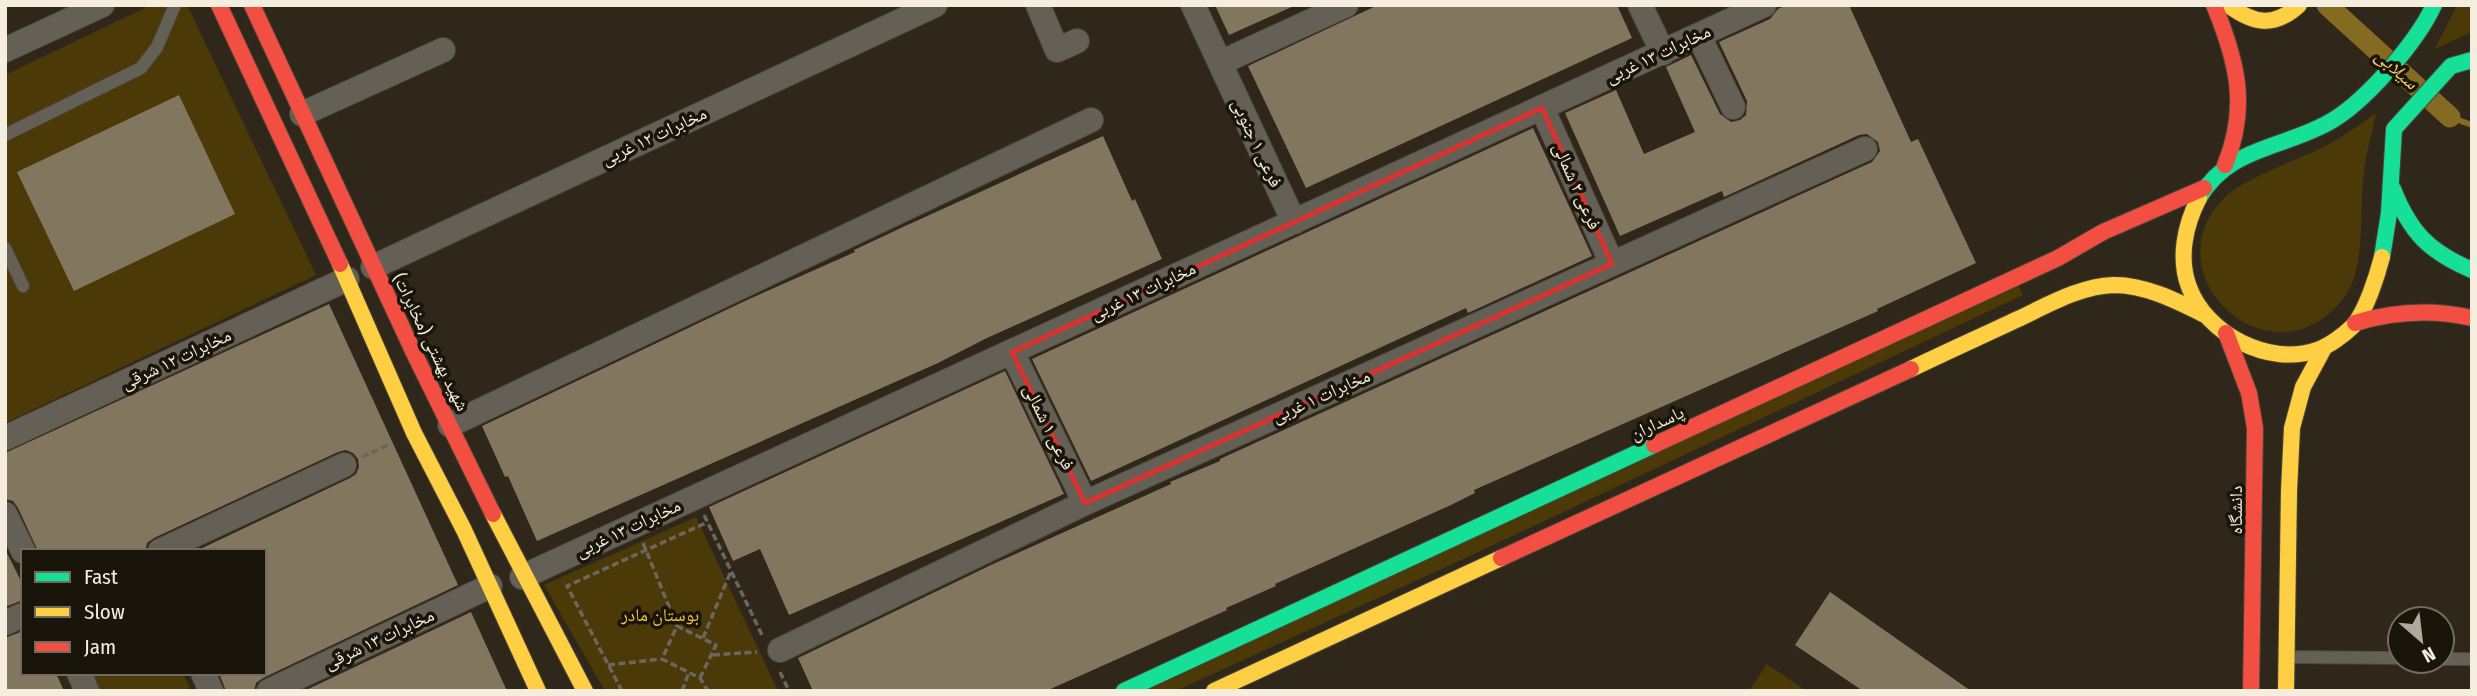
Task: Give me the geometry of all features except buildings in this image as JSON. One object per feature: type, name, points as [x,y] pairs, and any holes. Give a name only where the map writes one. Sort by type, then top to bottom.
[{"type":"main road","points":[[219,5],[347,279],[414,433],[490,586],[538,691]]},
{"type":"main road","name":"شهید بهشتی (مخابرات)","points":[[252,5],[373,267],[523,577],[585,691]]},
{"type":"main road","points":[[2205,315],[2195,301],[2186,279],[2185,241],[2191,216],[2204,188],[2225,165],[2234,148],[2240,100],[2237,73],[2214,5]]},
{"type":"main road","points":[[2228,5],[2238,13],[2267,22],[2280,20],[2295,10]]},
{"type":"main road","points":[[2225,165],[2335,120],[2360,99],[2418,34],[2434,5]]},
{"type":"main road","points":[[2355,323],[2375,284],[2382,257],[2388,224],[2394,128],[2452,66],[2472,60]]},
{"type":"main road","points":[[276,127],[302,114]]},
{"type":"main road","points":[[2391,184],[2402,214],[2414,234],[2436,252],[2472,270]]},
{"type":"main road","name":"پاسداران","points":[[1124,691],[2058,258],[2103,232],[2204,188]]},
{"type":"main road","points":[[1214,691],[2070,295],[2105,285],[2128,288],[2178,301],[2205,315],[2226,333],[2254,348],[2302,355],[2324,348]]},
{"type":"main road","points":[[2286,691],[2290,477],[2294,423],[2297,403],[2313,365],[2324,348],[2355,323],[2385,313],[2426,310],[2472,318]]},
{"type":"main road","name":"دانشگاه","points":[[2226,333],[2249,393],[2255,428],[2251,691]]},
{"type":"street","points":[[5,50],[102,5]]},
{"type":"street","name":"مخابرات ۱۲ غربی","points":[[373,267],[935,5]]},
{"type":"street","points":[[1038,5],[1057,50],[1077,41]]},
{"type":"street","points":[[1193,5],[1220,63],[1346,5]]},
{"type":"street","points":[[1640,5],[1663,53]]},
{"type":"street","name":"مخابرات ۱۳ غربی","points":[[523,577],[1764,5]]},
{"type":"street","points":[[1699,36],[1732,107]]},
{"type":"street","points":[[302,114],[443,50]]},
{"type":"street","name":"فرعی ۱ جنوبی","points":[[1220,63],[1294,222]]},
{"type":"street","name":"فرعی ۲ شمالی","points":[[1542,108],[1612,264]]},
{"type":"street","points":[[450,425],[1091,120]]},
{"type":"street","name":"مخابرات ۱ غربی","points":[[775,651],[1085,503],[1865,149]]},
{"type":"street","name":"مخابرات ۱۲ شرقی","points":[[5,438],[347,279]]},
{"type":"street","name":"فرعی ۱ شمالی","points":[[1012,352],[1085,503]]},
{"type":"street","points":[[164,549],[344,465]]},
{"type":"street","points":[[5,514],[22,549]]},
{"type":"street","name":"مخابرات ۱۳ شرقی","points":[[269,691],[490,586]]},
{"type":"street","points":[[5,623],[21,616]]},
{"type":"street","points":[[80,675],[87,691]]},
{"type":"lane","points":[[5,135],[141,68],[157,47],[175,5]]},
{"type":"lane","points":[[5,248],[23,286]]},
{"type":"lane","points":[[2285,657],[2386,659]]},
{"type":"path","points":[[344,465],[414,433]]},
{"type":"path","points":[[695,497],[731,571],[775,651],[789,691]]},
{"type":"path","points":[[622,691],[567,586],[708,522]]},
{"type":"path","points":[[635,525],[677,626],[716,645],[700,678]]},
{"type":"path","points":[[703,638],[731,571]]},
{"type":"path","points":[[662,659],[677,626]]},
{"type":"path","points":[[711,655],[775,651]]},
{"type":"path","points":[[570,663],[608,664],[662,659],[700,678],[708,691]]},
{"type":"path","points":[[682,691],[689,672]]},
{"type":"highlighted area","points":[[1542,108],[1612,264],[1085,503],[1012,352]]},
{"type":"green space","points":[[151,5],[187,5],[316,275],[5,423],[5,75]]},
{"type":"green space","points":[[2457,5],[2472,5],[2472,32],[2435,49]]},
{"type":"green space","points":[[2376,113],[2364,170],[2361,238],[2356,272],[2343,299],[2314,324],[2284,332],[2254,327],[2228,311],[2210,288],[2201,259],[2204,228],[2224,198],[2257,177],[2330,143]]},
{"type":"green space","points":[[2016,281],[2023,295],[1487,548],[1176,691],[1139,691]]},
{"type":"green space","name":"بوستان مادر","points":[[696,517],[778,691],[605,691],[544,585]]},
{"type":"green space","points":[[1767,664],[1806,691],[1749,691]]},
{"type":"green space","points":[[93,675],[184,675],[191,691],[100,691]]},
{"type":"waterway","name":"سیلابی","points":[[2327,5],[2450,117]]},
{"type":"waterway","name":"سیلابی","points":[[2450,117],[2472,125]]},
{"type":"traffic: fast","points":[[2199,198],[2211,181],[2240,159],[2326,124],[2356,103],[2402,54],[2434,5]]},
{"type":"traffic: fast","points":[[2382,257],[2389,213],[2394,129],[2451,66],[2472,60]]},
{"type":"traffic: fast","points":[[2393,189],[2406,217],[2423,239],[2444,256],[2472,270]]},
{"type":"traffic: fast","points":[[1124,691],[1654,445]]},
{"type":"traffic: slow","points":[[2228,5],[2247,16],[2264,21],[2281,17],[2299,5]]},
{"type":"traffic: slow","points":[[2199,198],[2190,219],[2185,242],[2184,265],[2189,287],[2197,304],[2209,319],[2224,332],[2260,350],[2298,354],[2322,348],[2341,336],[2353,326],[2362,312],[2382,257]]},
{"type":"traffic: slow","points":[[340,264],[414,433],[464,530],[538,691]]},
{"type":"traffic: slow","points":[[1911,369],[2064,297],[2101,286],[2126,286],[2149,291],[2205,315]]},
{"type":"traffic: slow","points":[[2286,691],[2292,428],[2303,387],[2324,348]]},
{"type":"traffic: slow","points":[[493,514],[585,691]]},
{"type":"traffic: slow","points":[[1214,691],[1501,558]]},
{"type":"traffic: jam","points":[[219,5],[340,264]]},
{"type":"traffic: jam","points":[[252,5],[413,351],[493,514]]},
{"type":"traffic: jam","points":[[2214,5],[2229,45],[2237,84],[2237,123],[2225,165]]},
{"type":"traffic: jam","points":[[1654,445],[2058,258],[2103,232],[2204,188]]},
{"type":"traffic: jam","points":[[2355,323],[2414,313],[2442,313],[2472,318]]},
{"type":"traffic: jam","points":[[2226,333],[2249,393],[2255,428],[2251,691]]},
{"type":"traffic: jam","points":[[1501,558],[1911,369]]}]
